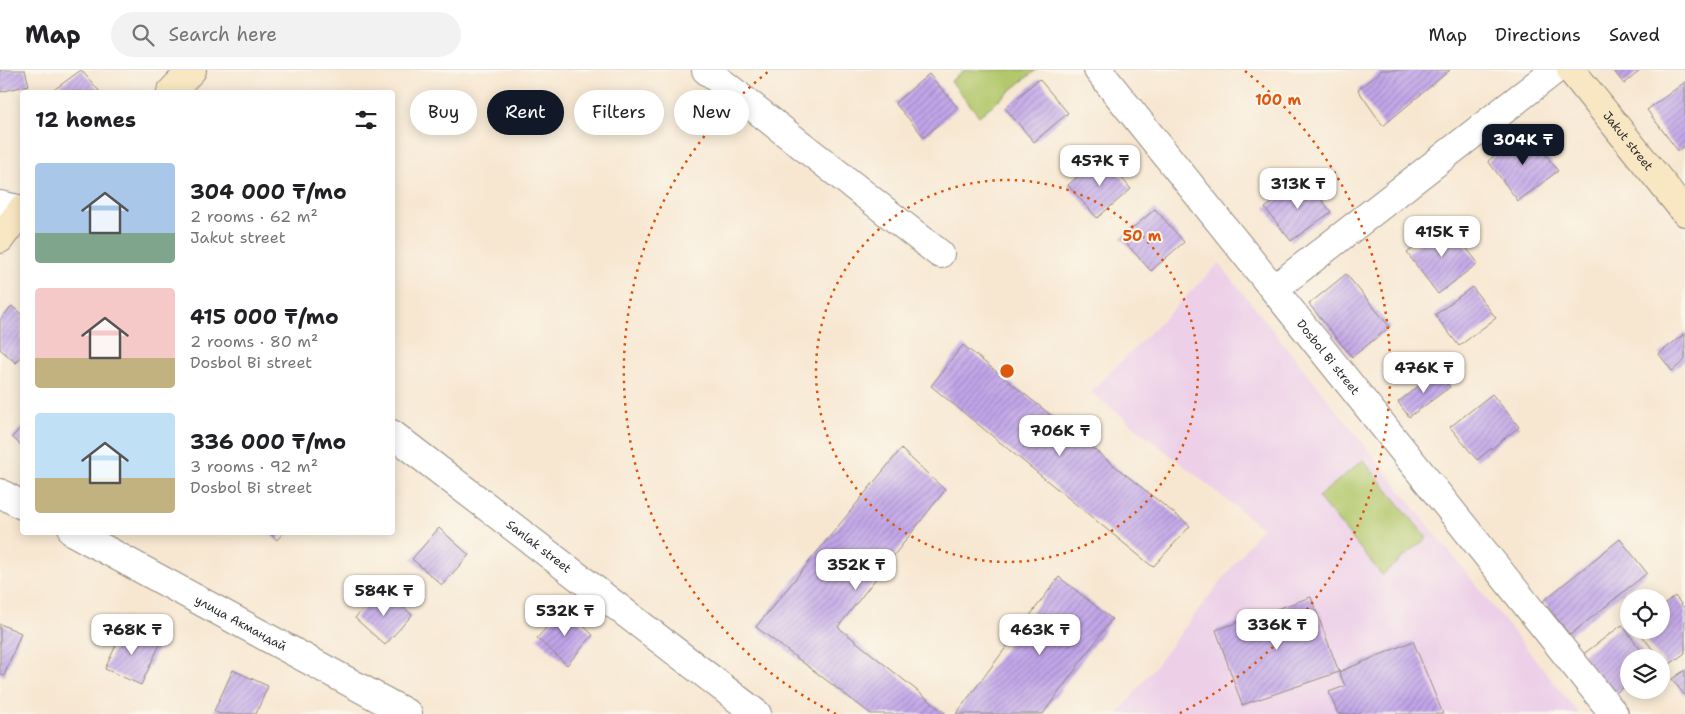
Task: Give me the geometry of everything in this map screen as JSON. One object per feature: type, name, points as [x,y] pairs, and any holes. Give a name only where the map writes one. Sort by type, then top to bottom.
[{"type":"street","points":[[173,90],[192,70]]},
{"type":"street","points":[[706,70],[940,254]]},
{"type":"street","name":"Dosbol Bi street","points":[[1098,70],[1614,714]]},
{"type":"street","points":[[1274,289],[1555,70]]},
{"type":"street","name":"Jakut street","points":[[1571,70],[1685,212]]},
{"type":"street","points":[[0,239],[17,209]]},
{"type":"street","name":"Sanlak street","points":[[395,436],[757,714]]},
{"type":"street","points":[[0,493],[20,504]]},
{"type":"street","name":"улица Акмандай","points":[[79,535],[408,714]]},
{"type":"shaded area","points":[[1219,263],[1579,714],[1118,714],[1262,528],[1091,392]]},
{"type":"green space","points":[[965,70],[1036,70],[979,116],[951,81]]},
{"type":"green space","points":[[1363,460],[1427,538],[1382,575],[1318,497]]},
{"type":"building","points":[[0,70],[25,70],[29,85],[0,92]]},
{"type":"building","points":[[81,70],[98,90],[54,90]]},
{"type":"building","points":[[1382,70],[1450,70],[1383,126],[1358,90]]},
{"type":"building","points":[[1613,70],[1641,70],[1624,84]]},
{"type":"building","points":[[929,74],[958,108],[924,137],[895,103]]},
{"type":"building","points":[[1039,79],[1068,113],[1034,142],[1005,108]]},
{"type":"building","points":[[1685,82],[1685,145],[1678,151],[1647,110]]},
{"type":"building","points":[[1527,130],[1558,171],[1518,201],[1488,161]]},
{"type":"building","points":[[1102,155],[1131,189],[1097,218],[1068,185]]},
{"type":"building","points":[[1305,178],[1331,212],[1291,241],[1265,208]]},
{"type":"building","points":[[1155,209],[1184,242],[1151,271],[1121,238]]},
{"type":"building","points":[[1447,223],[1478,263],[1438,294],[1407,253]]},
{"type":"building","points":[[1346,274],[1390,327],[1352,357],[1309,304]]},
{"type":"building","points":[[1472,287],[1496,318],[1459,346],[1435,315]]},
{"type":"building","points":[[12,306],[20,313],[20,358],[16,363],[0,349],[0,320]]},
{"type":"building","points":[[1685,333],[1685,360],[1672,371],[1659,354]]},
{"type":"building","points":[[963,345],[1190,526],[1153,567],[931,386]]},
{"type":"building","points":[[1438,371],[1450,387],[1409,417],[1398,402]]},
{"type":"building","points":[[1492,394],[1519,427],[1477,460],[1450,427]]},
{"type":"building","points":[[20,428],[20,444],[12,437]]},
{"type":"building","points":[[901,449],[945,490],[838,627],[946,714],[871,714],[756,627]]},
{"type":"building","points":[[439,528],[469,555],[442,585],[412,559]]},
{"type":"building","points":[[271,535],[281,535],[277,540]]},
{"type":"building","points":[[1620,539],[1647,573],[1627,589],[1620,589],[1620,595],[1570,635],[1543,601]]},
{"type":"building","points":[[1059,577],[1112,619],[1043,714],[956,714]]},
{"type":"building","points":[[382,588],[412,615],[385,645],[355,618]]},
{"type":"building","points":[[1675,596],[1685,609],[1685,653],[1670,664],[1670,649],[1652,649],[1645,639],[1670,639],[1670,600]]},
{"type":"building","points":[[1311,597],[1339,672],[1242,705],[1216,630]]},
{"type":"building","points":[[564,608],[593,635],[567,665],[537,638]]},
{"type":"building","points":[[0,624],[21,633],[4,676],[0,674]]},
{"type":"building","points":[[1620,626],[1620,639],[1633,639],[1640,649],[1620,649],[1620,690],[1613,695],[1582,655]]},
{"type":"building","points":[[124,628],[160,644],[141,685],[105,669]]},
{"type":"building","points":[[1413,641],[1443,714],[1338,714],[1329,692],[1345,686],[1339,672]]},
{"type":"building","points":[[233,670],[268,686],[256,714],[220,714],[214,711]]},
{"type":"building","points":[[1685,670],[1685,696],[1672,679]]}]
